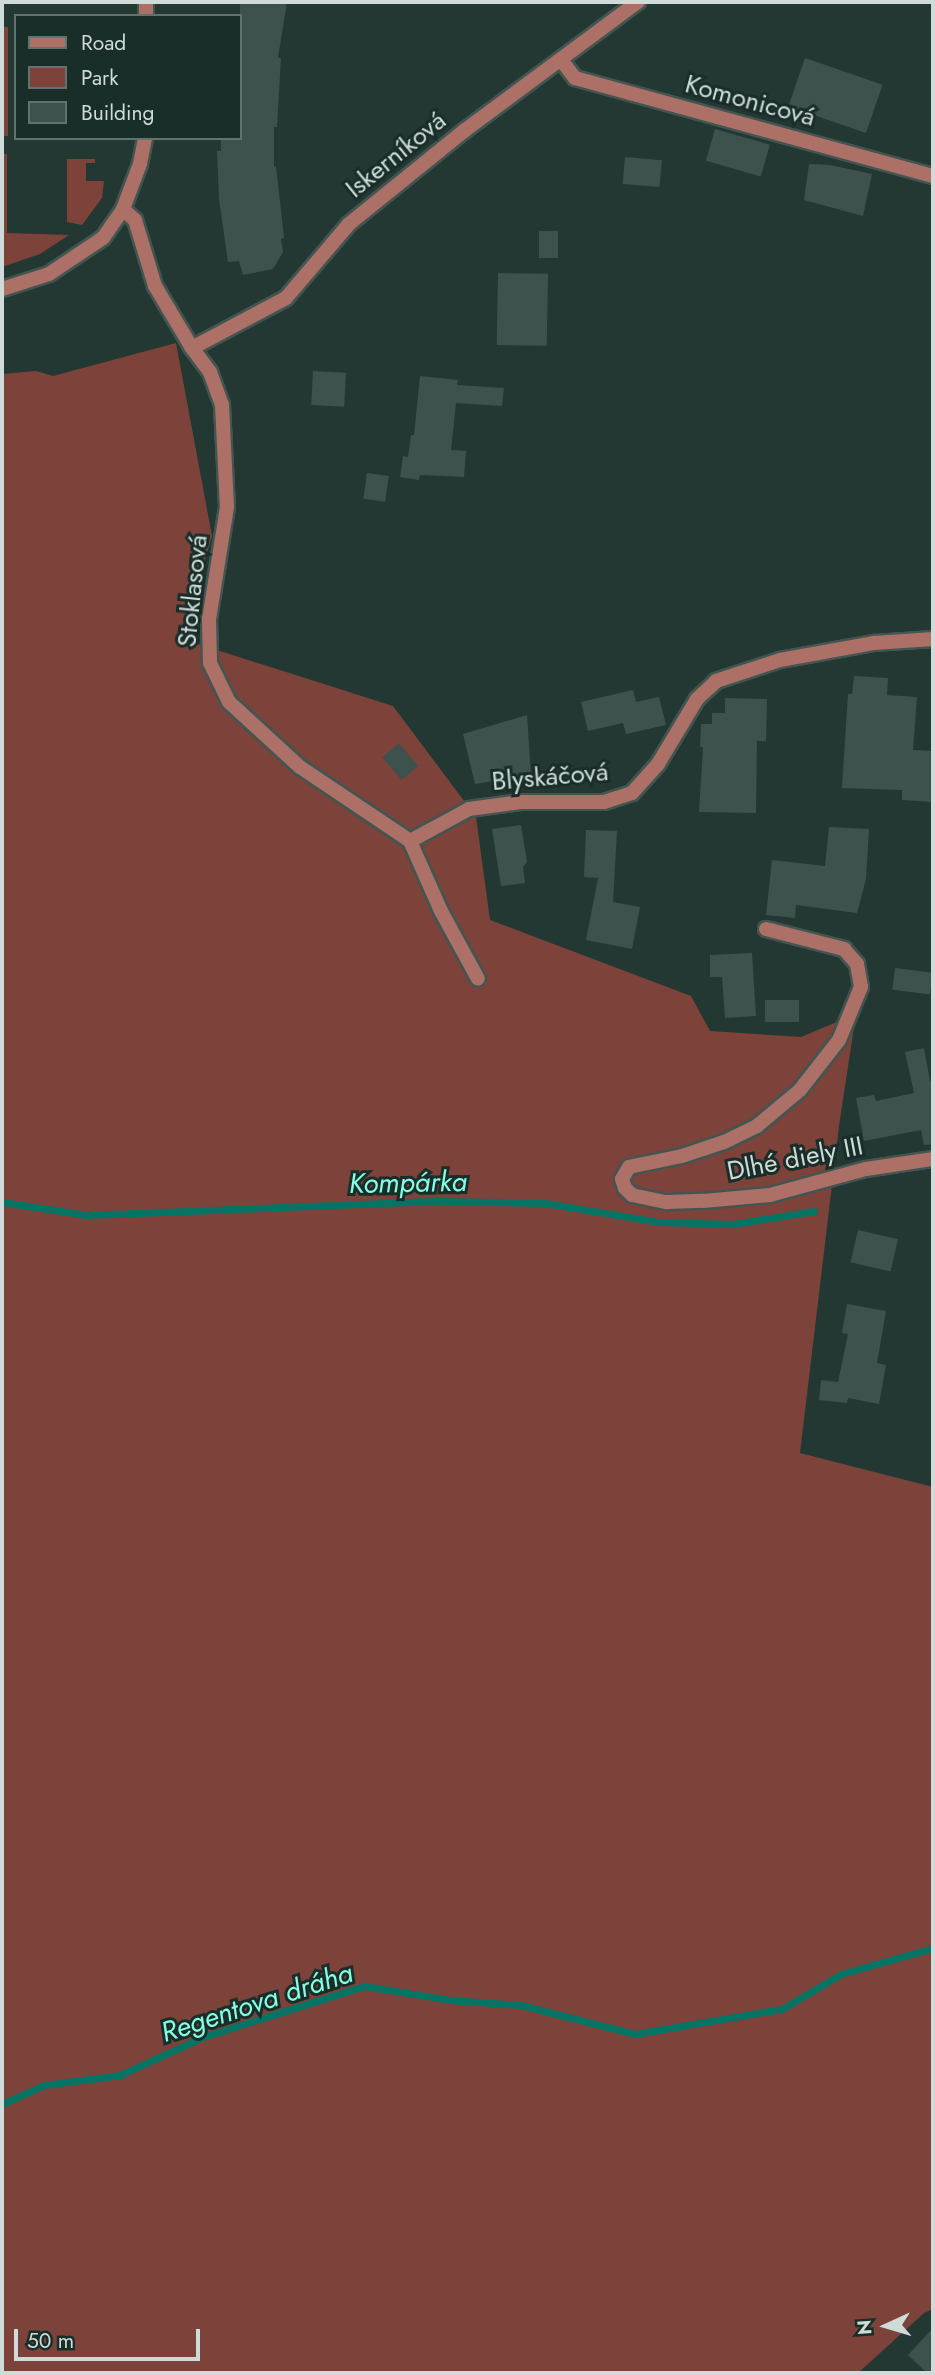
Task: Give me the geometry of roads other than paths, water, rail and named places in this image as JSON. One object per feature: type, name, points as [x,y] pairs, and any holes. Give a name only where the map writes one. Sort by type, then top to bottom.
[{"type":"street","name":"Iskerníková","points":[[192,348],[286,298],[349,224],[464,131],[562,61],[638,2]]},
{"type":"street","name":"Komonicová","points":[[562,61],[575,78],[933,176]]},
{"type":"street","points":[[2,289],[23,285],[49,274],[88,251],[103,238],[122,209],[140,164],[145,140]]},
{"type":"street","name":"Stoklasová","points":[[122,209],[135,220],[155,286],[192,348],[210,372],[222,405],[227,507],[209,619],[210,663],[229,702],[300,767],[410,841]]},
{"type":"street","name":"Blyskáčová","points":[[410,841],[469,809],[521,802],[604,802],[632,793],[658,764],[697,699],[716,681],[780,660],[874,643],[933,639]]},
{"type":"street","points":[[410,841],[441,911],[478,979]]},
{"type":"street","name":"Dlhé diely III","points":[[765,929],[844,949],[856,964],[861,987],[839,1040],[800,1090],[757,1126],[724,1142],[682,1156],[629,1167],[622,1179],[625,1188],[632,1195],[666,1202],[770,1195],[866,1170],[933,1159]]},
{"type":"waterway","name":"Kompárka","points":[[2,1202],[87,1215],[440,1201],[545,1203],[659,1222],[733,1224],[814,1211]]},
{"type":"waterway","name":"Regentova dráha","points":[[2,2104],[44,2085],[120,2075],[203,2037],[364,1986],[450,2000],[521,2005],[635,2034],[782,2009],[841,1974],[933,1948]]}]
